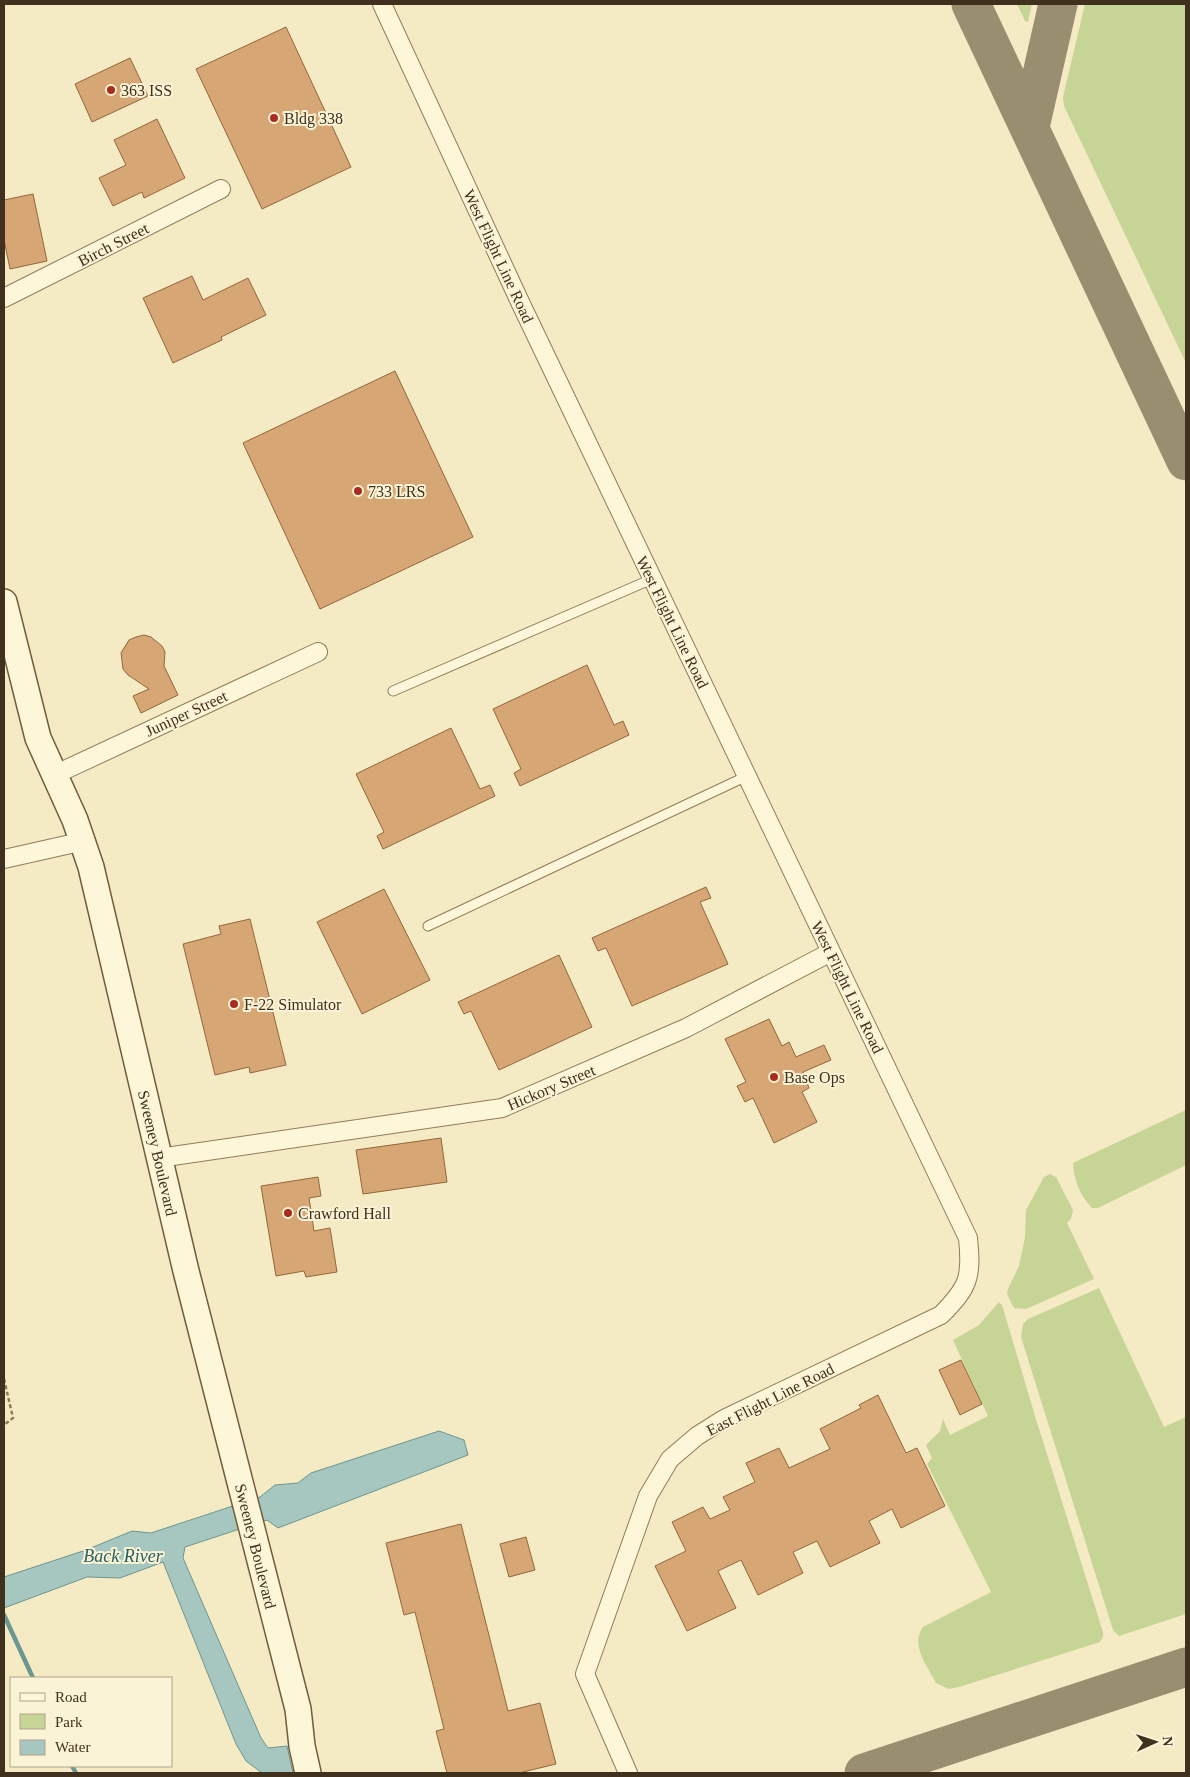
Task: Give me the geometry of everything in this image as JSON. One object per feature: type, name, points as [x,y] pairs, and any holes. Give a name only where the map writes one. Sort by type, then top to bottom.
[{"type":"main road","name":"Sweeney Boulevard","points":[[4,602],[38,738],[84,841],[91,867],[159,1158],[298,1710],[302,1746],[308,1773]]},
{"type":"main road","name":"Sweeney Boulevard","points":[[298,1710],[313,1742],[321,1773]]},
{"type":"street","name":"West Flight Line Road","points":[[382,4],[524,311],[968,1238]]},
{"type":"street","name":"Birch Street","points":[[4,298],[221,188]]},
{"type":"street","name":"Juniper Street","points":[[54,774],[318,652]]},
{"type":"street","points":[[4,859],[84,841]]},
{"type":"street","name":"Hickory Street","points":[[159,1158],[502,1108],[686,1028],[831,952]]},
{"type":"street","name":"East Flight Line Road","points":[[628,1773],[585,1674],[648,1496],[670,1458],[697,1436],[724,1419],[941,1315],[958,1298],[967,1280],[971,1262],[968,1238]]},
{"type":"lane","points":[[393,691],[652,579]]},
{"type":"lane","points":[[428,926],[747,776]]},
{"type":"path","points":[[4,1380],[13,1418],[4,1425]]},
{"type":"green space","points":[[1017,4],[1032,4],[1028,22],[1025,21]]},
{"type":"green space","points":[[1085,4],[1186,4],[1186,363],[1064,106],[1063,97]]},
{"type":"green space","points":[[1186,1110],[1186,1165],[1098,1208],[1092,1208],[1078,1187],[1073,1163]]},
{"type":"green space","points":[[1050,1174],[1056,1177],[1073,1210],[1071,1219],[1067,1223],[1094,1279],[1026,1309],[1014,1308],[1007,1294],[1019,1266],[1025,1237],[1026,1210],[1044,1177]]},
{"type":"green space","points":[[1099,1288],[1164,1427],[1186,1417],[1186,1614],[1119,1636],[1113,1630],[1021,1337],[1023,1324],[1028,1319]]},
{"type":"green space","points":[[999,1302],[1002,1305],[1103,1637],[1100,1642],[949,1689],[936,1683],[921,1655],[918,1641],[919,1634],[923,1627],[991,1592],[927,1464],[932,1458],[926,1445],[940,1431],[943,1419],[950,1435],[988,1416],[953,1340],[979,1325]]},
{"type":"water","name":"Back River","points":[[439,1431],[464,1440],[468,1455],[278,1528],[267,1520],[185,1547],[183,1558],[261,1738],[268,1748],[287,1746],[293,1773],[262,1773],[246,1761],[236,1744],[163,1562],[120,1578],[87,1577],[4,1608],[4,1577],[86,1550],[132,1531],[151,1533],[260,1497],[275,1485],[298,1483],[311,1473]]},
{"type":"building","name":"Bldg 338","points":[[286,27],[351,167],[262,209],[196,69]]},
{"type":"building","name":"363 ISS","points":[[130,58],[148,96],[92,122],[75,84]]},
{"type":"building","points":[[157,119],[185,178],[144,198],[142,192],[113,206],[99,178],[126,165],[114,140]]},
{"type":"building","points":[[33,194],[47,261],[10,269],[4,240],[4,200]]},
{"type":"building","points":[[192,276],[203,300],[248,278],[266,315],[221,337],[222,340],[173,363],[143,298]]},
{"type":"building","name":"733 LRS","points":[[395,371],[473,537],[320,609],[243,443]]},
{"type":"building","points":[[144,635],[151,637],[162,646],[165,652],[164,666],[178,695],[141,713],[133,696],[149,689],[128,675],[123,669],[121,653],[129,640]]},
{"type":"building","points":[[587,665],[614,725],[623,721],[629,735],[520,786],[514,773],[521,769],[493,709]]},
{"type":"building","points":[[451,728],[480,789],[490,785],[495,796],[383,849],[377,836],[384,832],[356,774]]},
{"type":"building","points":[[706,887],[711,898],[700,902],[728,964],[632,1006],[606,948],[598,951],[592,938]]},
{"type":"building","points":[[384,889],[430,980],[362,1014],[317,922]]},
{"type":"building","name":"F-22 Simulator","points":[[250,919],[286,1065],[250,1073],[249,1067],[215,1075],[183,944],[221,934],[219,926]]},
{"type":"building","points":[[559,955],[592,1027],[499,1070],[471,1011],[464,1014],[458,1002]]},
{"type":"building","name":"Base Ops","points":[[769,1019],[782,1046],[789,1042],[796,1057],[824,1045],[831,1060],[803,1072],[809,1088],[802,1092],[817,1122],[774,1143],[753,1098],[745,1102],[737,1086],[746,1082],[725,1039]]},
{"type":"building","points":[[441,1138],[447,1182],[363,1194],[356,1150]]},
{"type":"building","name":"Crawford Hall","points":[[318,1177],[321,1196],[309,1198],[314,1231],[330,1228],[337,1272],[306,1277],[304,1271],[276,1276],[261,1186]]},
{"type":"building","points":[[961,1360],[982,1404],[960,1415],[939,1370]]},
{"type":"building","points":[[878,1395],[906,1453],[917,1448],[945,1506],[901,1528],[892,1509],[869,1521],[880,1543],[830,1567],[817,1541],[793,1552],[803,1573],[758,1595],[741,1560],[718,1571],[736,1608],[687,1631],[655,1566],[686,1551],[672,1522],[703,1507],[710,1519],[730,1510],[723,1497],[755,1482],[746,1463],[779,1448],[789,1468],[830,1449],[820,1429],[861,1408],[859,1405]]},
{"type":"building","points":[[461,1524],[508,1711],[540,1703],[556,1764],[519,1773],[447,1773],[436,1731],[444,1729],[415,1612],[404,1615],[386,1543]]},
{"type":"building","points":[[526,1537],[535,1570],[509,1577],[500,1544]]},
{"type":"waterway","points":[[4,1615],[33,1677]]},
{"type":"waterway","points":[[73,1767],[76,1773]]},
{"type":"taxiway","points":[[971,4],[1186,461]]},
{"type":"taxiway","points":[[1030,127],[1058,4]]},
{"type":"taxiway","points":[[864,1773],[1186,1667]]},
{"type":"place","name":"363 ISS","points":[[111,90]]},
{"type":"place","name":"Bldg 338","points":[[274,118]]},
{"type":"place","name":"733 LRS","points":[[358,491]]},
{"type":"place","name":"F-22 Simulator","points":[[234,1004]]},
{"type":"place","name":"Base Ops","points":[[774,1077]]},
{"type":"place","name":"Crawford Hall","points":[[288,1213]]}]
